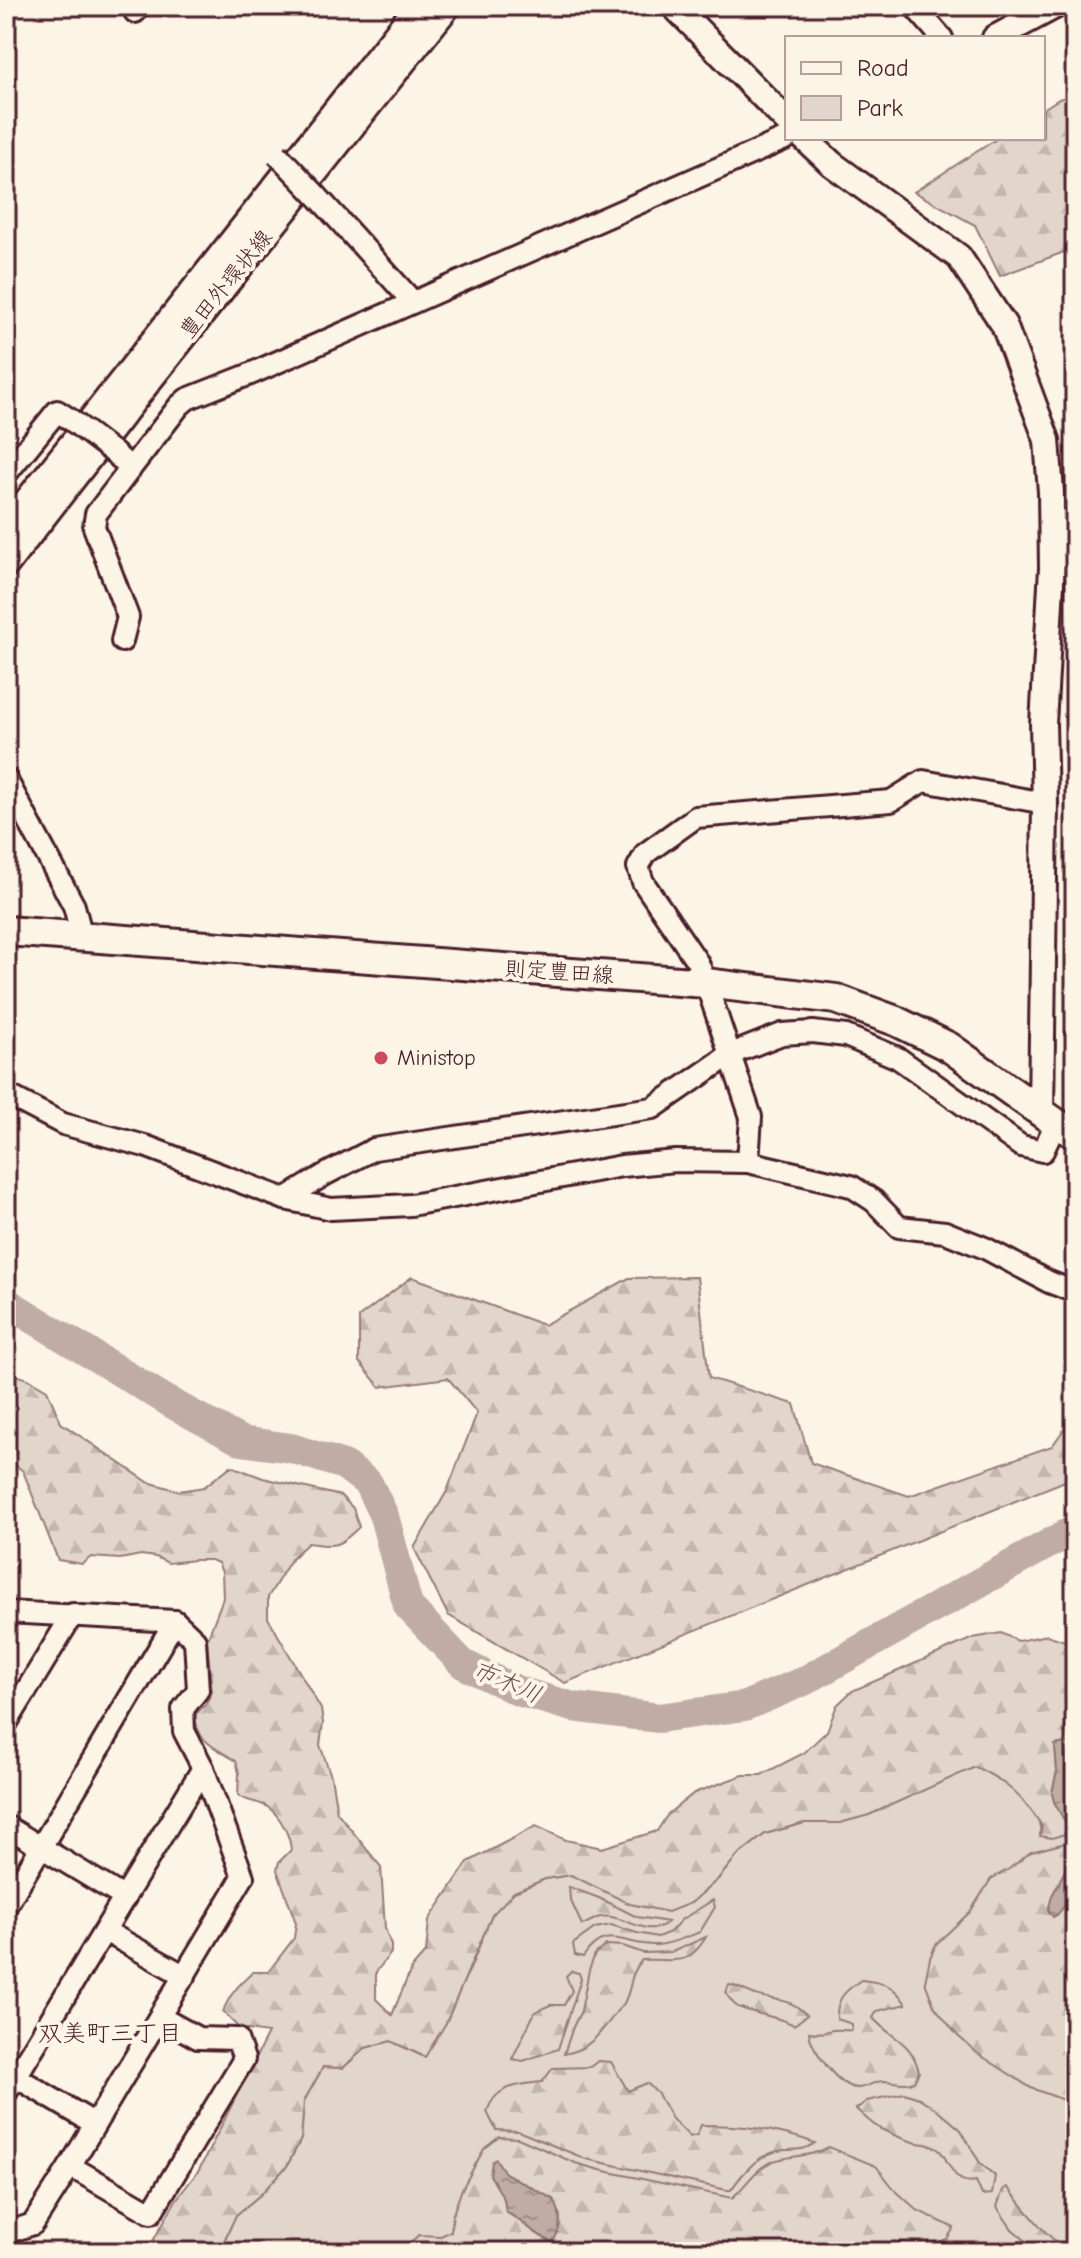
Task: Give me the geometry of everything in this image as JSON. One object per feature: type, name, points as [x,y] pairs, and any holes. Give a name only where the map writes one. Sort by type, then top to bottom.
[{"type":"main road","name":"則定豊田線","points":[[6,931],[706,983],[836,999],[896,1021],[949,1047],[1057,1123]]},
{"type":"street","name":"豊田外環状線","points":[[6,527],[418,6]]},
{"type":"street","name":"豊田外環状線","points":[[6,565],[448,6]]},
{"type":"street","points":[[674,6],[785,119]]},
{"type":"street","points":[[914,6],[940,36]]},
{"type":"street","points":[[999,36],[1055,6]]},
{"type":"street","points":[[122,641],[128,617],[94,527],[96,514],[187,399],[785,139]]},
{"type":"street","points":[[285,1199],[374,1149],[653,1108],[731,1054],[782,1034],[813,1032],[846,1036],[898,1058],[1021,1146],[1043,1151],[1057,1123],[1043,724],[1052,568],[1047,440],[1004,325],[959,257],[832,164],[806,140]]},
{"type":"street","points":[[277,154],[413,302]]},
{"type":"street","points":[[6,474],[57,411],[131,468]]},
{"type":"street","points":[[6,779],[74,906],[82,937]]},
{"type":"street","points":[[748,1162],[751,1117],[731,1054],[698,963],[643,882],[638,867],[646,853],[696,817],[891,801],[923,781],[1045,803]]},
{"type":"street","points":[[6,1094],[63,1124],[145,1146],[285,1199],[331,1209],[411,1205],[622,1166],[676,1161],[748,1162],[851,1186],[874,1201],[899,1227],[945,1232],[1075,1292]]},
{"type":"street","points":[[6,1612],[175,1621],[195,1640],[198,1690],[183,1709],[184,1731],[203,1768],[243,1877],[33,2224],[6,2233]]},
{"type":"street","points":[[6,1724],[73,1614]]},
{"type":"street","points":[[6,1906],[175,1621]]},
{"type":"street","points":[[95,2124],[9,2080],[105,1931],[203,1768]]},
{"type":"street","points":[[6,1826],[125,1898]]},
{"type":"street","points":[[105,1931],[185,1976]]},
{"type":"street","points":[[70,2166],[151,2213],[244,2059],[237,2039],[198,2038],[160,2017]]},
{"type":"green space","points":[[1075,94],[1075,248],[1000,276],[975,225],[914,192],[995,140],[1045,140],[1045,108]]},
{"type":"green space","points":[[1075,527],[1075,752],[1066,731]]},
{"type":"green space","points":[[412,1277],[544,1325],[629,1278],[697,1277],[709,1378],[794,1404],[811,1463],[909,1496],[1052,1446],[1075,1414],[1075,1477],[565,1683],[448,1615],[414,1548],[447,1491],[477,1413],[448,1378],[380,1387],[359,1362],[359,1317]]},
{"type":"green space","points":[[6,1372],[28,1379],[47,1390],[61,1423],[148,1482],[179,1491],[204,1487],[231,1466],[263,1478],[341,1496],[353,1508],[359,1527],[346,1538],[331,1545],[308,1543],[292,1558],[268,1597],[268,1618],[321,1709],[320,1745],[331,1776],[337,1812],[381,1867],[385,1928],[391,1953],[376,1972],[376,1999],[392,2015],[411,1969],[426,1952],[429,1920],[468,1862],[536,1826],[566,1840],[602,1848],[657,1831],[668,1814],[694,1793],[743,1775],[761,1775],[804,1753],[827,1731],[837,1705],[852,1691],[973,1638],[1001,1633],[1018,1641],[1047,1635],[1071,1643],[1075,1641],[1075,1741],[1055,1745],[1057,1771],[1052,1793],[1068,1833],[1052,1838],[1040,1836],[1042,1826],[1021,1798],[1005,1784],[975,1767],[869,1815],[840,1823],[804,1823],[765,1834],[737,1856],[718,1879],[691,1903],[668,1912],[630,1904],[571,1875],[545,1879],[514,1892],[492,1915],[446,2023],[425,2057],[391,2041],[365,2048],[343,2068],[323,2067],[304,2101],[301,2139],[287,2166],[236,2215],[222,2245],[213,2252],[143,2252],[199,2170],[268,2033],[240,2029],[223,2012],[239,1986],[253,1972],[268,1972],[294,1938],[296,1923],[277,1870],[279,1862],[291,1850],[277,1816],[265,1806],[238,1795],[236,1761],[209,1744],[197,1725],[195,1715],[212,1692],[207,1640],[223,1598],[222,1572],[218,1563],[194,1560],[168,1563],[141,1555],[120,1559],[91,1557],[82,1564],[58,1560],[23,1471],[13,1463],[6,1466]]},
{"type":"green space","points":[[1075,1741],[1075,2252],[213,2252],[222,2245],[236,2215],[287,2166],[301,2139],[304,2101],[323,2067],[343,2068],[365,2048],[391,2041],[424,2057],[470,1969],[492,1914],[514,1892],[545,1879],[571,1875],[592,1884],[691,1903],[718,1879],[737,1856],[765,1834],[804,1823],[840,1823],[975,1767],[1007,1785],[1028,1804],[1040,1825],[1040,1836]]},
{"type":"green space","points":[[1069,1842],[1071,1859],[1052,1896],[1068,1901],[1075,1893],[1075,2104],[1031,2088],[977,2053],[957,2035],[934,2006],[925,1982],[936,1944],[970,1912],[991,1879],[1031,1852]]},
{"type":"green space","points":[[569,1887],[637,1917],[668,1922],[652,1928],[600,1917],[582,1925],[570,1899]]},
{"type":"green space","points":[[713,1900],[715,1907],[700,1932],[657,1945],[608,1938],[592,1947],[583,1957],[575,1955],[573,1944],[595,1928],[611,1925],[658,1937],[670,1932],[681,1920]]},
{"type":"green space","points":[[706,1937],[686,1958],[642,1960],[624,2004],[601,2032],[589,2044],[564,2054],[581,2011],[595,1954],[606,1945],[623,1946],[643,1953],[672,1952]]},
{"type":"green space","points":[[571,1971],[579,1973],[581,1979],[558,2049],[523,2061],[512,2059],[535,2012],[550,2005],[564,2005],[572,1991],[566,1976]]},
{"type":"green space","points":[[861,1980],[887,1986],[897,1992],[906,2004],[877,2011],[873,2018],[911,2053],[919,2072],[914,2082],[882,2081],[860,2088],[850,2086],[834,2074],[814,2048],[809,2032],[852,2030],[852,2024],[837,2019],[838,2006],[846,1992]]},
{"type":"green space","points":[[729,1985],[761,1997],[787,2002],[807,2015],[794,2025],[738,2007],[726,1993]]},
{"type":"green space","points":[[598,2061],[611,2062],[628,2091],[647,2083],[658,2094],[672,2119],[690,2137],[697,2135],[701,2125],[730,2126],[773,2131],[815,2143],[768,2154],[747,2170],[731,2190],[727,2190],[586,2159],[518,2131],[496,2130],[487,2112],[502,2091],[542,2082],[553,2068],[590,2067]]},
{"type":"green space","points":[[904,2093],[919,2098],[961,2130],[980,2163],[995,2176],[992,2194],[982,2195],[976,2181],[968,2182],[957,2177],[938,2149],[881,2129],[856,2109],[867,2101]]},
{"type":"green space","points":[[499,2137],[518,2138],[575,2163],[732,2198],[765,2165],[829,2147],[876,2166],[895,2190],[917,2210],[954,2228],[947,2239],[930,2245],[927,2252],[404,2252],[403,2248],[419,2235],[441,2236],[451,2231],[462,2189],[484,2149]],"holes":[[[505,2173],[553,2200],[560,2221],[552,2242],[506,2212]]]},
{"type":"green space","points":[[1007,2187],[1043,2229],[1069,2252],[1007,2252],[1014,2242],[1026,2241],[1012,2229],[997,2207]]},
{"type":"water","points":[[1075,1741],[1075,1893],[1053,1917],[1048,1910],[1052,1896],[1071,1859],[1067,1825],[1052,1793],[1057,1771],[1055,1745]]},
{"type":"water","points":[[496,2159],[505,2173],[553,2199],[560,2221],[552,2242],[506,2212],[504,2199],[490,2175],[492,2162]]},
{"type":"waterway","name":"市木川","points":[[6,1302],[171,1403],[241,1441],[291,1448],[344,1465],[368,1483],[384,1516],[408,1606],[463,1664],[518,1691],[573,1707],[659,1718],[745,1706],[804,1681],[1075,1529]]},
{"type":"place","name":"Ministop","points":[[381,1058]]},
{"type":"district","name":"双美町三丁目","points":[[110,2033]]}]
